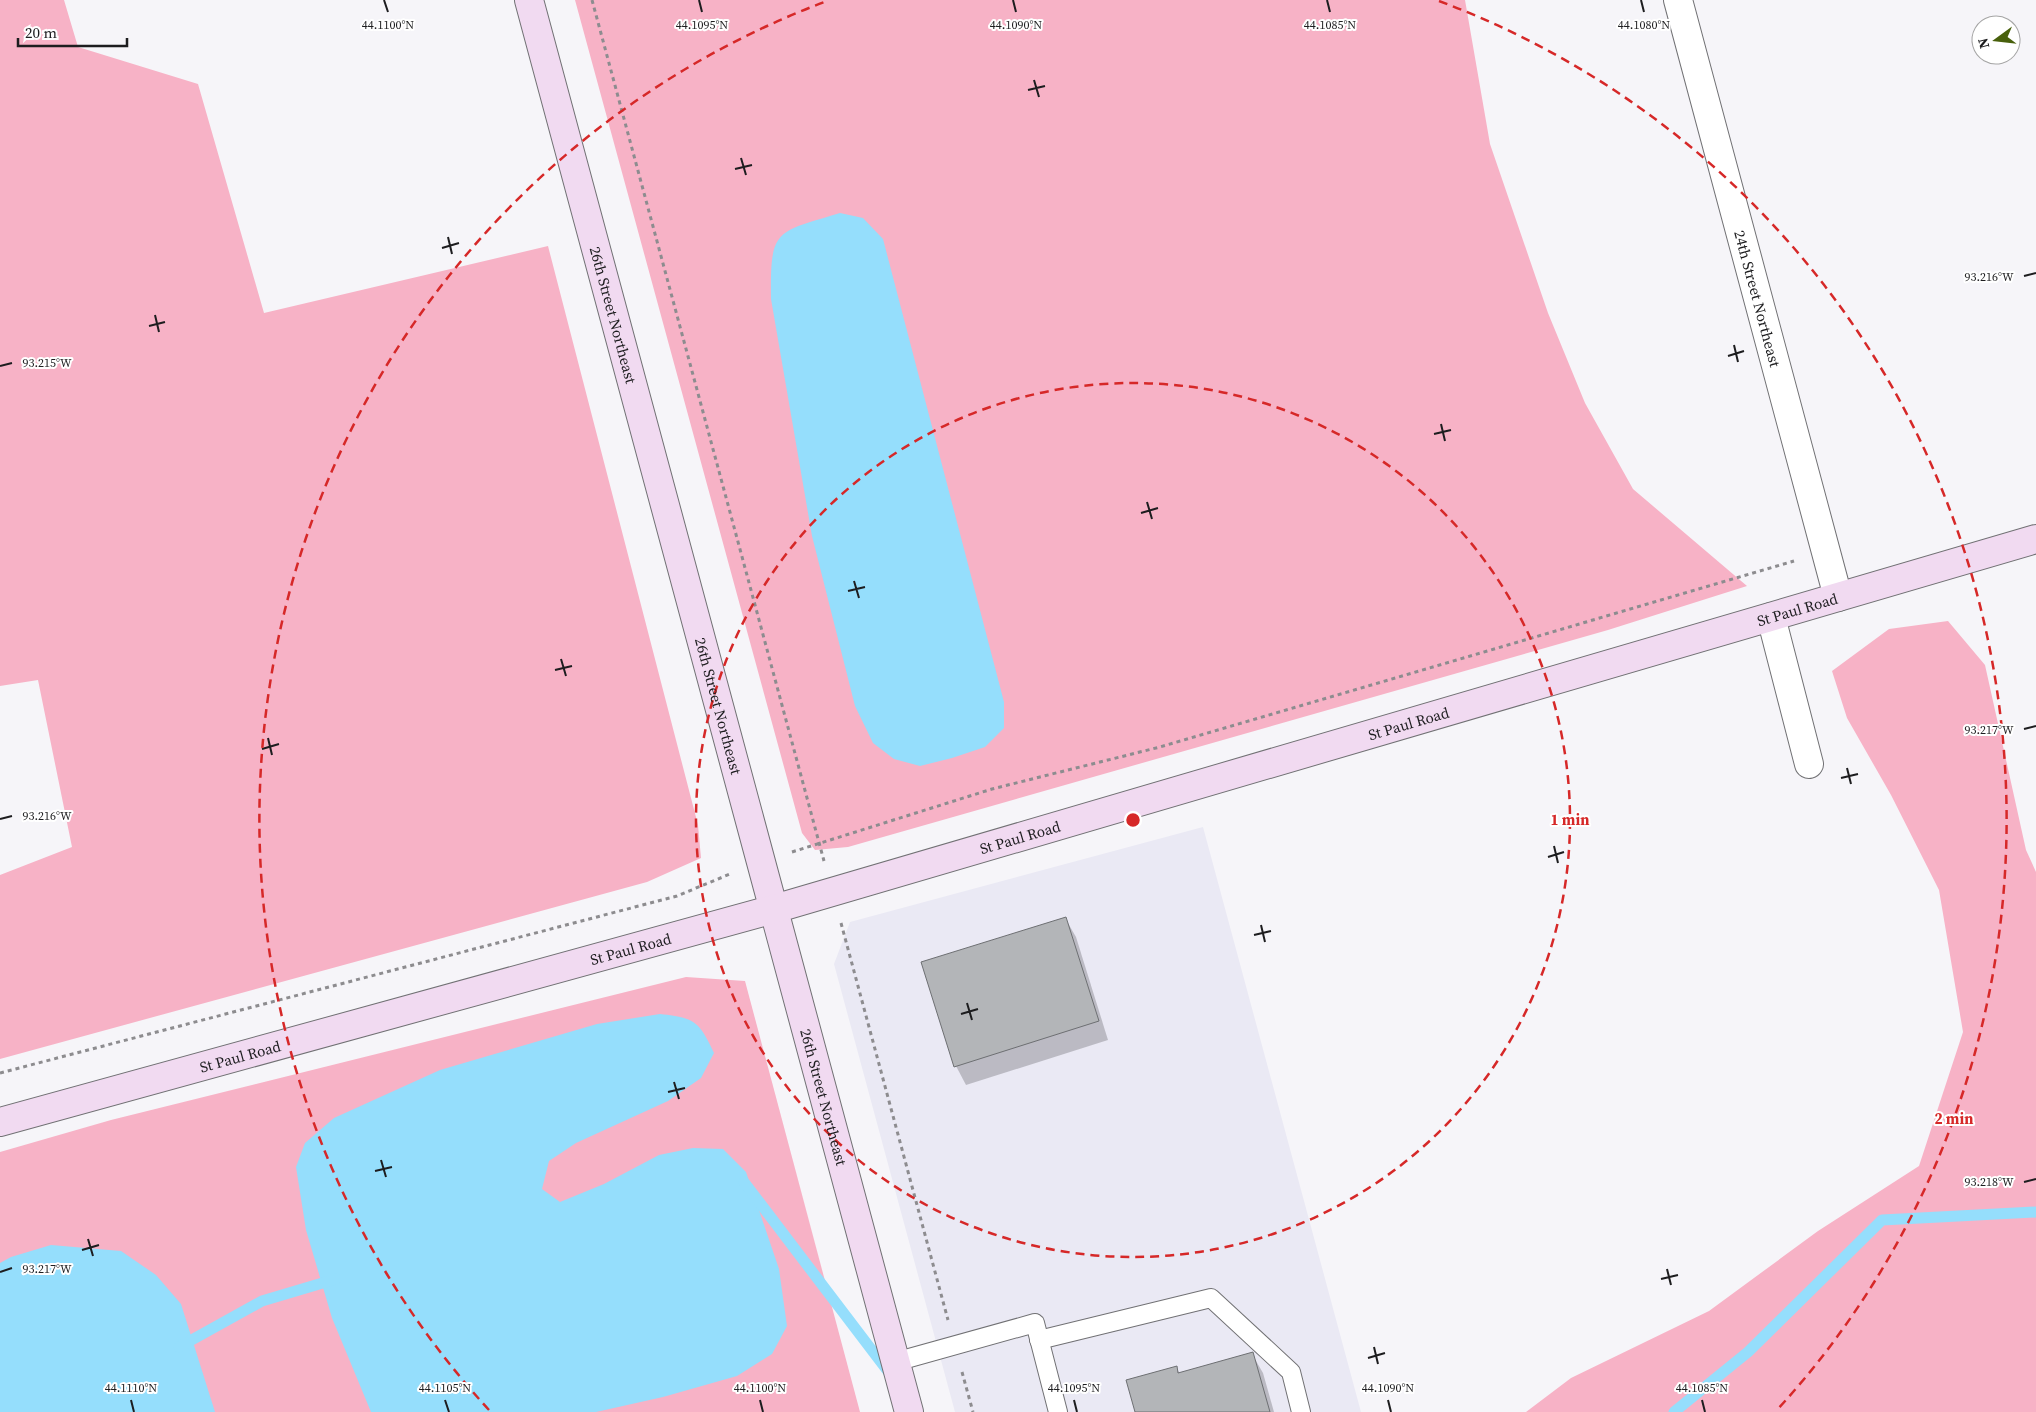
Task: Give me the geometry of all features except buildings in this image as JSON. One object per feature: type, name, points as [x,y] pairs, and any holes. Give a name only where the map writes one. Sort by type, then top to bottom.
[{"type":"street","name":"26th Street Northeast","points":[[529,0],[909,1412]]},
{"type":"street","name":"24th Street Northeast","points":[[1678,0],[1838,597]]},
{"type":"street","name":"St Paul Road","points":[[0,1122],[774,909],[2036,540]]},
{"type":"street","points":[[1771,617],[1809,764]]},
{"type":"lane","points":[[1039,1340],[1211,1298],[1291,1372],[1301,1412]]},
{"type":"lane","points":[[895,1362],[1035,1323],[1058,1412]]},
{"type":"path","points":[[592,0],[973,1412]]},
{"type":"path","points":[[0,1073],[677,896],[762,862],[992,789],[1160,747],[1826,552]]},
{"type":"shaded area","points":[[0,0],[64,0],[78,47],[198,84],[264,313],[548,246],[698,825],[701,858],[647,882],[0,1059],[0,875],[72,847],[38,680],[0,686]]},
{"type":"shaded area","points":[[575,0],[1465,0],[1490,144],[1548,313],[1585,403],[1633,489],[1747,586],[1608,630],[848,847],[815,850],[802,833]]},
{"type":"shaded area","points":[[1948,621],[1985,665],[2026,850],[2036,872],[2036,1412],[1526,1412],[1571,1378],[1709,1311],[1818,1231],[1919,1166],[1963,1032],[1939,890],[1891,795],[1847,718],[1832,671],[1889,629]]},
{"type":"shaded area","points":[[1203,827],[1361,1412],[955,1412],[834,964],[850,922]]},
{"type":"shaded area","points":[[686,977],[745,981],[860,1412],[0,1412],[0,1152],[111,1120]]},
{"type":"water","points":[[840,213],[863,218],[883,239],[1004,702],[1004,728],[985,747],[920,766],[894,759],[873,743],[855,706],[812,536],[771,299],[772,258],[775,246],[781,237],[789,230]]},
{"type":"water","points":[[660,1014],[689,1020],[700,1028],[704,1034],[714,1053],[701,1078],[668,1101],[576,1143],[549,1161],[542,1189],[560,1202],[604,1184],[659,1155],[693,1148],[723,1149],[746,1172],[779,1269],[787,1326],[772,1354],[737,1376],[663,1397],[596,1412],[371,1412],[332,1318],[306,1230],[296,1167],[305,1143],[334,1118],[440,1070],[597,1024]]},
{"type":"water","points":[[51,1245],[121,1251],[156,1275],[181,1304],[215,1412],[0,1412],[0,1263],[11,1257]]},
{"type":"waterway","points":[[744,1182],[890,1374]]},
{"type":"waterway","points":[[1674,1412],[1748,1352],[1882,1220],[2036,1212]]},
{"type":"waterway","points":[[179,1347],[262,1301],[336,1279]]}]
